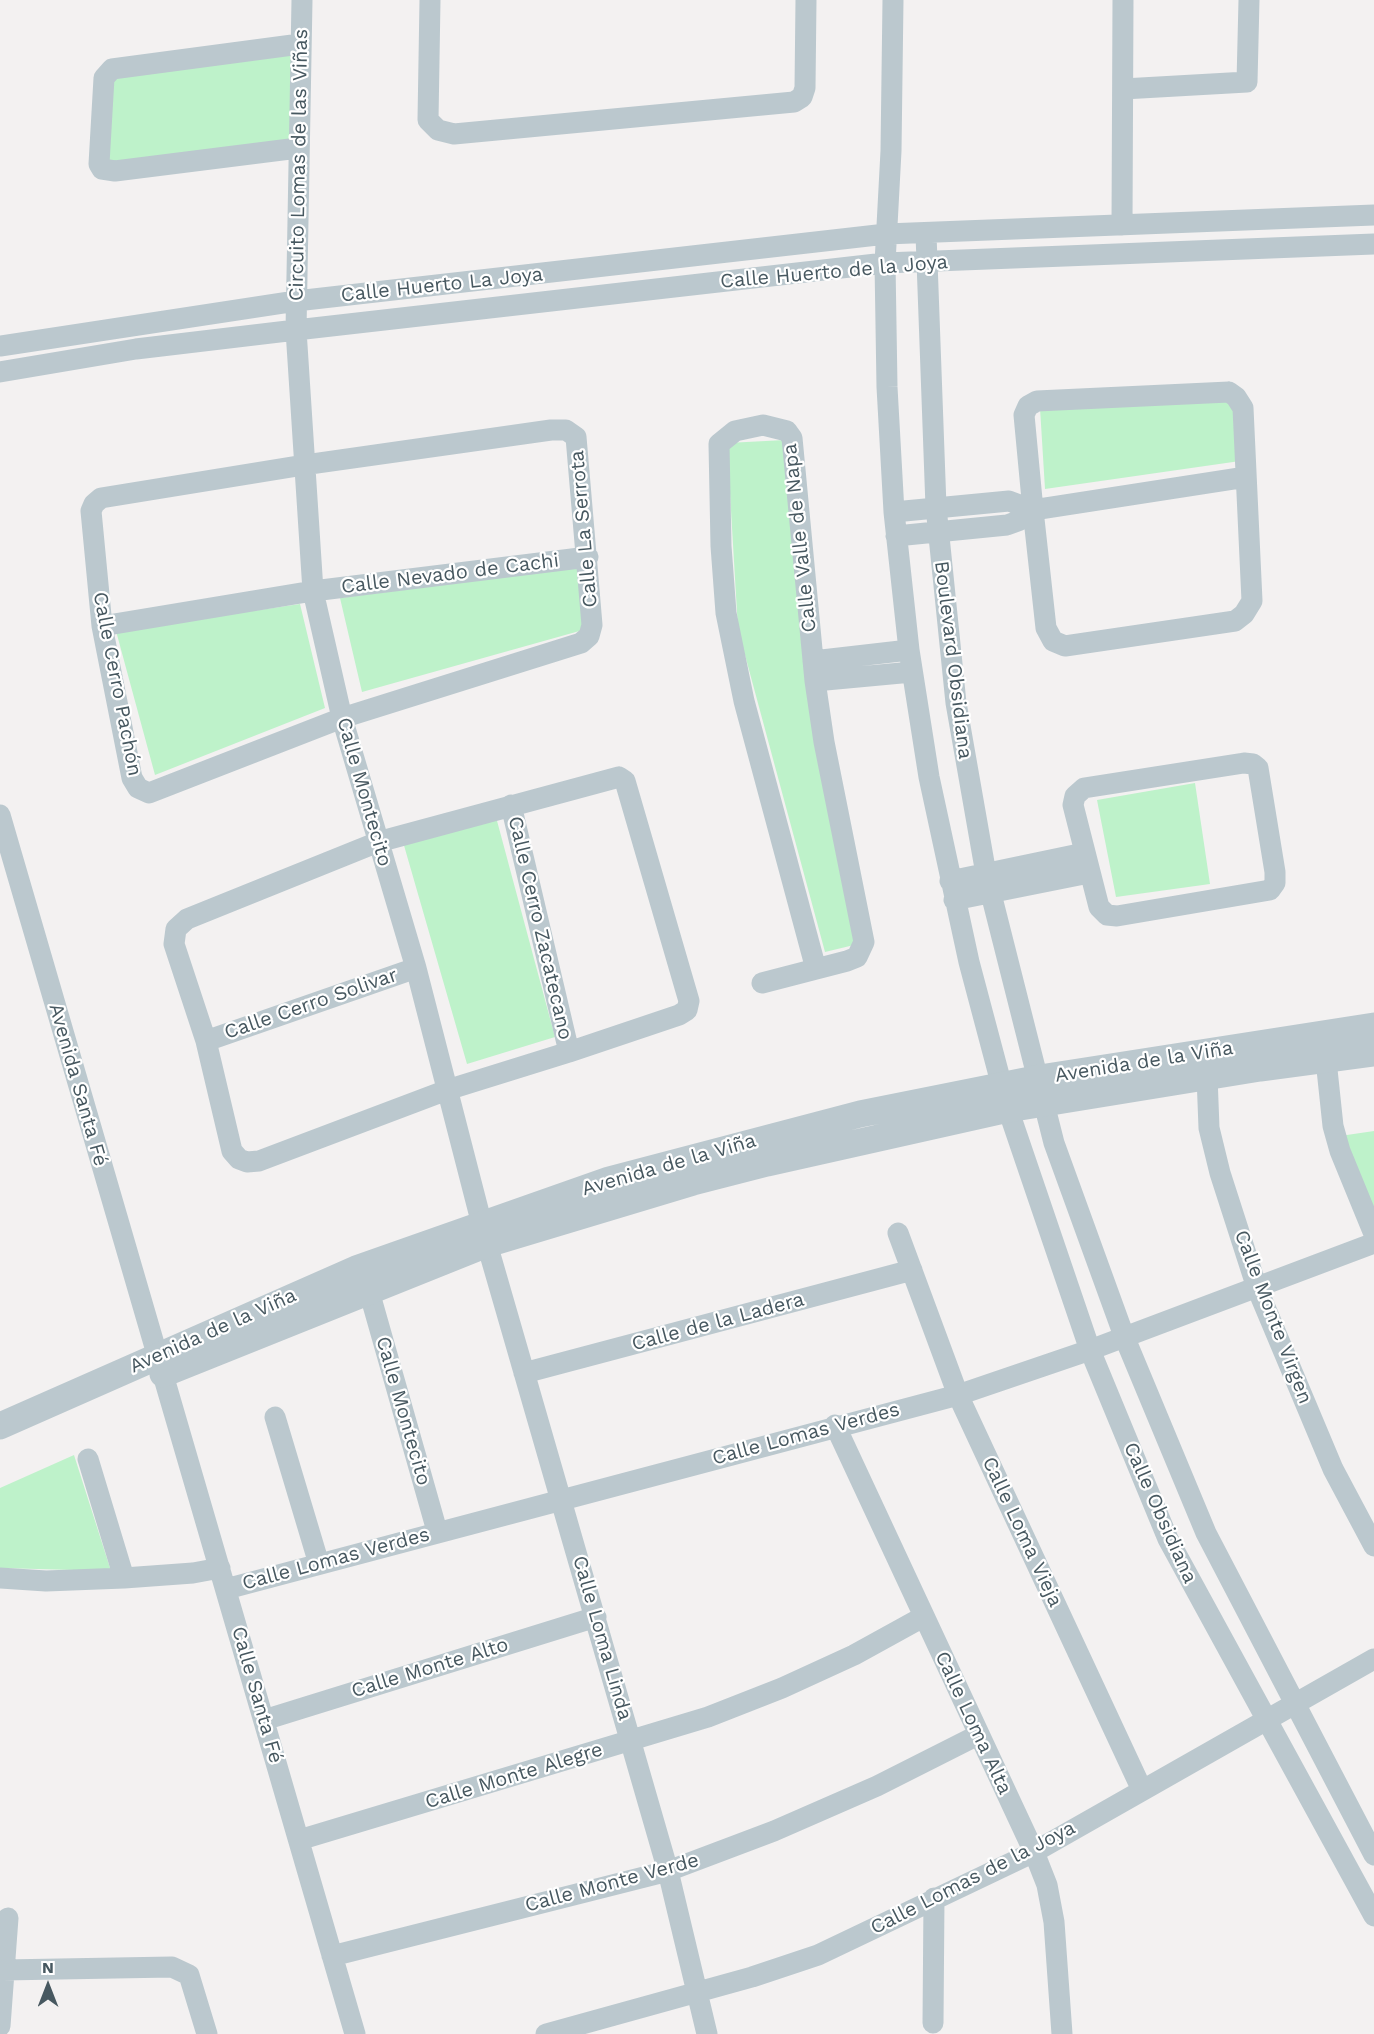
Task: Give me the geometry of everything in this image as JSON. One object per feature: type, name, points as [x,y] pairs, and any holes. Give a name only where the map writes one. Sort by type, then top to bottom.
[{"type":"street","name":"Circuito Lomas de las Viñas","points":[[296,330],[302,0]]},
{"type":"street","points":[[430,0],[429,120],[442,132],[454,134],[794,102],[802,97],[805,88],[806,0]]},
{"type":"street","name":"Boulevard Obsidiana","points":[[892,0],[891,151],[885,263],[887,387],[896,536],[912,672],[952,891],[1006,1098]]},
{"type":"street","points":[[1122,225],[1124,0]]},
{"type":"street","points":[[1123,89],[1247,82],[1249,0]]},
{"type":"street","points":[[298,148],[108,172],[99,164],[104,78],[112,69],[300,44]]},
{"type":"street","name":"Calle Huerto La Joya","points":[[0,346],[296,301],[886,234],[1374,215]]},
{"type":"street","name":"Boulevard Obsidiana","points":[[926,234],[937,532],[956,703],[988,883],[1042,1090]]},
{"type":"street","name":"Calle Huerto de la Joya","points":[[296,330],[885,263],[1374,244]]},
{"type":"street","points":[[0,372],[136,350],[296,330]]},
{"type":"street","name":"Calle Montecito","points":[[296,330],[313,591],[342,718],[416,968],[485,1234]]},
{"type":"street","points":[[1229,392],[1236,397],[1243,408],[1252,601],[1244,614],[1235,621],[1059,645],[1053,641],[1046,628],[1033,510],[1024,415],[1028,406],[1037,401],[1229,392]]},
{"type":"street","name":"Calle Valle de Napa","points":[[762,982],[816,969],[856,957],[864,942],[824,742],[814,671],[792,438],[787,431],[777,426],[748,426],[723,438],[718,452],[726,613],[744,701],[816,969]]},
{"type":"street","name":"Calle La Serrota","points":[[304,465],[566,430],[576,436],[588,557],[592,625],[589,636],[581,643],[342,718]]},
{"type":"street","name":"Calle Cerro Pachón","points":[[304,465],[101,498],[91,511],[102,626],[132,778],[138,788],[149,793],[342,718]]},
{"type":"street","points":[[896,536],[1007,525],[1018,521],[1033,510],[1246,477]]},
{"type":"street","points":[[894,512],[1009,501],[1033,510]]},
{"type":"street","name":"Calle Nevado de Cachi","points":[[102,626],[313,591],[588,557]]},
{"type":"street","points":[[814,671],[909,650]]},
{"type":"street","points":[[814,671],[912,672]]},
{"type":"street","points":[[1244,763],[1253,764],[1258,768],[1275,872],[1275,883],[1270,890],[1117,916],[1107,915],[1100,908],[1087,863],[1073,805],[1075,796],[1084,788],[1244,763]]},
{"type":"street","points":[[619,777],[625,781],[689,1001],[687,1010],[679,1015],[569,1052],[447,1090],[259,1161],[248,1162],[239,1159],[232,1150],[206,1041],[174,944],[176,929],[187,918],[378,842],[511,805],[610,778],[619,777]]},
{"type":"street","name":"Calle Cerro Zacatecano","points":[[511,805],[569,1052]]},
{"type":"street","name":"Avenida Santa Fé","points":[[0,815],[4,850],[161,1365]]},
{"type":"street","points":[[952,891],[1087,863]]},
{"type":"street","name":"Calle Cerro Solivar","points":[[206,1041],[416,968]]},
{"type":"street","name":"Avenida de la Viña","points":[[161,1365],[356,1269],[485,1234],[757,1166],[1006,1098],[1374,1026]]},
{"type":"street","name":"Avenida de la Viña","points":[[1042,1090],[1207,1076],[1374,1053]]},
{"type":"street","points":[[1326,1060],[1333,1126],[1340,1151],[1374,1234]]},
{"type":"street","name":"Calle Monte Virgen","points":[[1207,1076],[1209,1128],[1220,1173],[1257,1288],[1333,1469],[1374,1546]]},
{"type":"street","name":"Calle Obsidiana","points":[[1042,1090],[1069,1188],[1124,1336],[1206,1533],[1374,1855]]},
{"type":"street","name":"Calle Obsidiana","points":[[1006,1098],[1090,1350],[1168,1539],[1374,1916]]},
{"type":"street","name":"Calle Loma Vieja","points":[[898,1233],[958,1395],[1142,1790]]},
{"type":"street","name":"Avenida de la Viña","points":[[0,1426],[161,1365],[369,1291],[485,1234]]},
{"type":"street","name":"Calle Loma Linda","points":[[485,1234],[633,1741],[699,1992],[707,2034]]},
{"type":"street","name":"Calle Lomas Verdes","points":[[226,1589],[835,1425],[958,1395],[1090,1350],[1374,1243]]},
{"type":"street","name":"Calle de la Ladera","points":[[524,1374],[912,1270]]},
{"type":"street","name":"Calle Montecito","points":[[369,1291],[437,1532]]},
{"type":"street","name":"Calle Santa Fé","points":[[161,1365],[355,2034]]},
{"type":"street","points":[[275,1417],[319,1564]]},
{"type":"street","name":"Calle Loma Alta","points":[[835,1425],[1034,1852],[1047,1885],[1054,1922],[1062,2034]]},
{"type":"street","points":[[88,1459],[124,1578]]},
{"type":"street","name":"Calle Lomas Verdes","points":[[0,1578],[46,1581],[124,1578],[220,1569]]},
{"type":"street","name":"Calle Monte Alto","points":[[264,1720],[596,1617]]},
{"type":"street","name":"Calle Monte Alegre","points":[[299,1840],[708,1717],[782,1688],[854,1655],[923,1617]]},
{"type":"street","name":"Calle Lomas de la Joya","points":[[546,2034],[699,1992],[818,1955],[1034,1852],[1374,1659]]},
{"type":"street","name":"Calle Monte Verde","points":[[332,1956],[668,1871],[774,1831],[856,1795],[978,1735]]},
{"type":"street","points":[[933,2024],[934,1898]]},
{"type":"street","points":[[0,2026],[8,1917]]},
{"type":"street","points":[[3,1971],[172,1967],[189,1975],[207,2034]]},
{"type":"green space","points":[[295,50],[290,141],[105,166],[111,75]]},
{"type":"green space","points":[[1236,401],[1240,461],[1045,489],[1040,408]]},
{"type":"green space","points":[[785,440],[854,945],[825,952],[738,629],[727,443]]},
{"type":"green space","points":[[579,567],[583,630],[362,692],[340,598]]},
{"type":"green space","points":[[300,604],[325,708],[155,775],[116,631]]},
{"type":"green space","points":[[1195,783],[1210,884],[1116,897],[1097,800]]},
{"type":"green space","points":[[496,817],[555,1037],[467,1064],[403,842]]},
{"type":"green space","points":[[1374,1131],[1374,1220],[1340,1136]]},
{"type":"green space","points":[[74,1455],[111,1571],[0,1568],[0,1488]]}]
